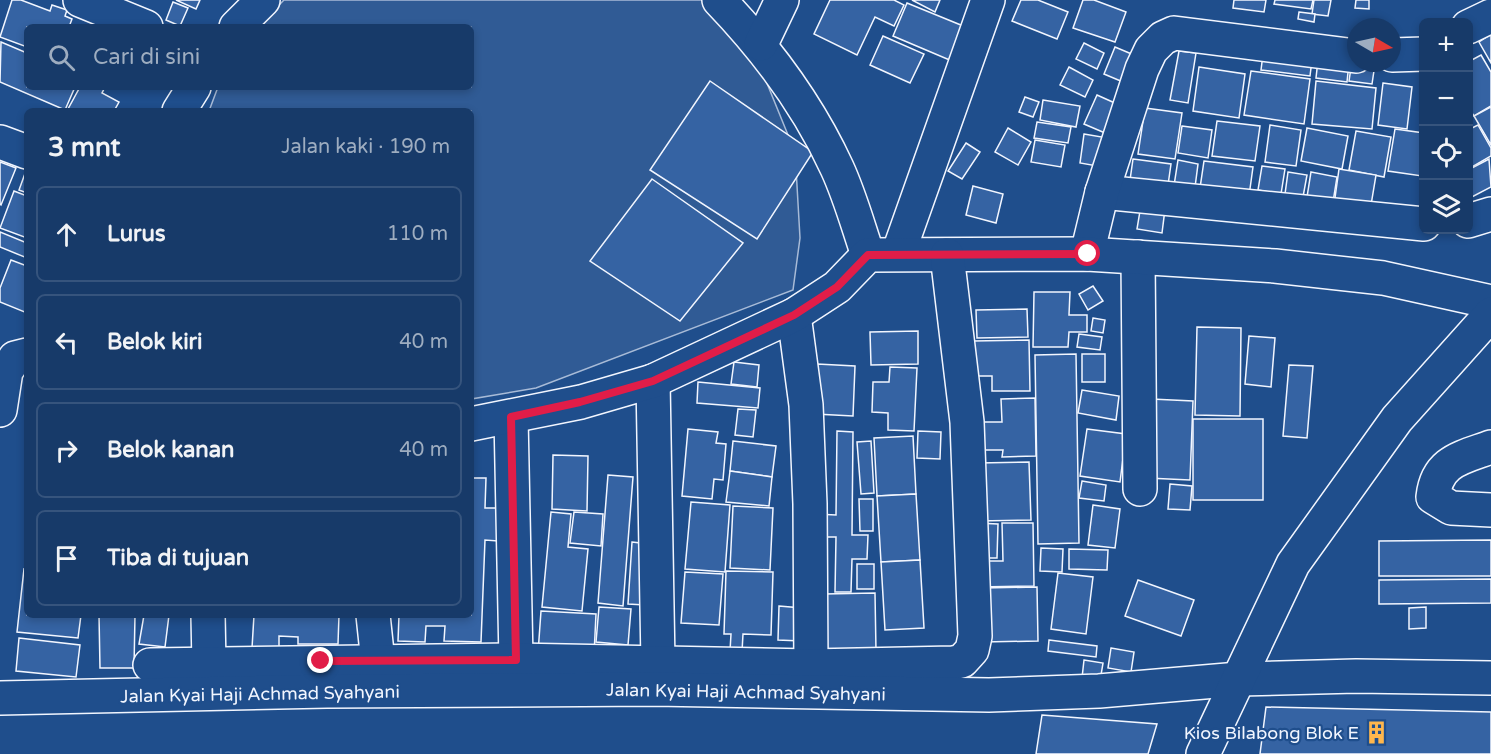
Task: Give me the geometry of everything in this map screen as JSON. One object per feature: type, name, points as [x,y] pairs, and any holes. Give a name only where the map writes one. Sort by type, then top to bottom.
[{"type":"street","points":[[80,0],[139,24]]},
{"type":"street","points":[[239,24],[263,0]]},
{"type":"street","points":[[719,0],[761,44],[814,122],[883,255]]},
{"type":"street","points":[[761,44],[782,0]]},
{"type":"street","points":[[474,423],[580,402],[653,381],[794,315],[883,255],[988,0]]},
{"type":"street","points":[[1473,25],[1491,16]]},
{"type":"street","points":[[1088,254],[1102,192],[1142,69],[1152,50],[1162,38],[1174,33],[1347,55]]},
{"type":"street","points":[[1401,55],[1419,54]]},
{"type":"street","points":[[181,108],[192,90]]},
{"type":"street","points":[[0,142],[24,151]]},
{"type":"street","points":[[1102,192],[1419,224]]},
{"type":"street","points":[[1473,219],[1491,214]]},
{"type":"street","points":[[883,255],[1088,254],[1275,266],[1383,278],[1491,302]]},
{"type":"street","points":[[150,665],[516,660],[811,666],[963,661],[972,650],[975,636],[967,422],[947,255]]},
{"type":"street","points":[[1138,257],[1140,489]]},
{"type":"street","points":[[1203,754],[1293,564],[1397,419],[1491,314]]},
{"type":"street","points":[[794,315],[806,405],[810,504],[811,666]]},
{"type":"street","points":[[0,410],[6,371],[15,358],[24,356]]},
{"type":"street","points":[[653,381],[658,663]]},
{"type":"street","points":[[511,417],[516,660]]},
{"type":"street","points":[[1491,447],[1455,461],[1439,473],[1433,497],[1450,508],[1491,510]]},
{"type":"street","points":[[208,618],[209,665]]},
{"type":"street","points":[[373,618],[378,662]]},
{"type":"street","name":"Jalan Kyai Haji Achmad Syahyani","points":[[0,698],[327,691],[655,689],[989,695],[1100,691],[1239,679],[1356,676],[1491,678]]},
{"type":"shaded area","points":[[284,0],[706,0],[764,76],[788,135],[796,168],[800,238],[793,290],[536,388],[474,398],[474,108],[210,108],[217,90],[474,90],[474,24],[260,24]]},
{"type":"building","points":[[12,0],[21,0],[50,11],[52,5],[67,10],[65,16],[72,19],[70,24],[24,24],[24,46],[0,37]]},
{"type":"building","points":[[176,0],[200,0],[196,9]]},
{"type":"building","points":[[830,0],[894,0],[904,5],[894,26],[875,17],[857,55],[814,34]]},
{"type":"building","points":[[912,0],[940,0],[935,12]]},
{"type":"building","points":[[1021,0],[1038,0],[1068,12],[1057,39],[1012,21]]},
{"type":"building","points":[[1083,0],[1094,0],[1126,12],[1115,42],[1073,28]]},
{"type":"building","points":[[1234,0],[1266,0],[1264,12],[1233,8]]},
{"type":"building","points":[[1275,0],[1313,0],[1311,9],[1274,4]]},
{"type":"building","points":[[1314,0],[1331,0],[1328,16],[1312,14]]},
{"type":"building","points":[[1356,0],[1369,0],[1369,9],[1355,8]]},
{"type":"building","points":[[173,2],[188,8],[181,24],[166,20]]},
{"type":"building","points":[[907,3],[973,30],[959,64],[893,36]]},
{"type":"building","points":[[1299,12],[1315,14],[1314,22],[1298,19]]},
{"type":"building","points":[[1491,34],[1491,63],[1479,42]]},
{"type":"building","points":[[883,36],[924,54],[910,83],[870,65]]},
{"type":"building","points":[[1,42],[24,52],[24,90],[74,90],[66,108],[60,108],[0,82]]},
{"type":"building","points":[[1084,43],[1104,53],[1097,69],[1076,59]]},
{"type":"building","points":[[1115,47],[1134,55],[1123,82],[1104,74]]},
{"type":"building","points":[[1179,51],[1196,53],[1188,103],[1170,100]]},
{"type":"building","points":[[1263,54],[1312,60],[1310,76],[1261,70]]},
{"type":"building","points":[[1481,55],[1491,72],[1491,106],[1474,116],[1473,114],[1473,59]]},
{"type":"building","points":[[1318,60],[1347,63],[1347,82],[1316,78]]},
{"type":"building","points":[[1069,67],[1093,80],[1085,97],[1060,85]]},
{"type":"building","points":[[1199,67],[1245,74],[1239,118],[1193,111]]},
{"type":"building","points":[[1251,71],[1310,79],[1304,124],[1244,115]]},
{"type":"building","points":[[1350,72],[1374,72],[1372,84],[1349,81]]},
{"type":"building","points":[[710,81],[813,152],[757,239],[650,170]]},
{"type":"building","points":[[1316,81],[1376,88],[1372,129],[1312,124]]},
{"type":"building","points":[[1383,83],[1412,87],[1407,129],[1378,125]]},
{"type":"building","points":[[78,90],[104,90],[102,93],[119,102],[116,108],[69,108]]},
{"type":"building","points":[[1097,95],[1117,104],[1105,133],[1084,124]]},
{"type":"building","points":[[1025,97],[1039,102],[1033,117],[1019,112]]},
{"type":"building","points":[[1043,100],[1080,106],[1076,127],[1040,120]]},
{"type":"building","points":[[1491,107],[1491,145],[1474,116]]},
{"type":"building","points":[[1145,108],[1182,113],[1175,159],[1138,154]]},
{"type":"building","points":[[1217,121],[1260,126],[1255,161],[1212,156]]},
{"type":"building","points":[[1037,122],[1071,127],[1068,143],[1034,138]]},
{"type":"building","points":[[1270,125],[1301,130],[1296,166],[1265,162]]},
{"type":"building","points":[[1478,125],[1491,148],[1491,156],[1473,166],[1473,128]]},
{"type":"building","points":[[1182,126],[1212,130],[1208,158],[1178,153]]},
{"type":"building","points":[[1008,128],[1031,142],[1018,165],[995,152]]},
{"type":"building","points":[[1307,128],[1348,136],[1342,169],[1301,161]]},
{"type":"building","points":[[1395,129],[1419,132],[1419,176],[1388,171]]},
{"type":"building","points":[[1356,131],[1391,137],[1384,177],[1349,170]]},
{"type":"building","points":[[1084,134],[1102,137],[1097,166],[1080,163]]},
{"type":"building","points":[[1035,140],[1065,145],[1061,167],[1031,162]]},
{"type":"building","points":[[966,143],[980,152],[962,179],[948,171]]},
{"type":"building","points":[[1133,159],[1171,164],[1167,192],[1129,187]]},
{"type":"building","points":[[1489,159],[1491,187],[1473,196],[1473,180],[1473,167]]},
{"type":"building","points":[[1178,160],[1198,164],[1194,195],[1173,192]]},
{"type":"building","points":[[1204,161],[1253,167],[1249,196],[1200,188]]},
{"type":"building","points":[[0,162],[16,168],[1,205],[0,204]]},
{"type":"building","points":[[1262,166],[1285,169],[1281,194],[1258,190]]},
{"type":"building","points":[[1339,169],[1376,175],[1370,211],[1334,205]]},
{"type":"building","points":[[1288,172],[1307,175],[1303,197],[1285,194]]},
{"type":"building","points":[[1311,172],[1337,177],[1333,202],[1307,197]]},
{"type":"building","points":[[24,176],[24,192],[19,190]]},
{"type":"building","points":[[652,179],[743,243],[680,321],[590,261]]},
{"type":"building","points":[[973,186],[1003,194],[996,223],[966,215]]},
{"type":"building","points":[[14,191],[24,195],[24,237],[0,228]]},
{"type":"building","points":[[1141,205],[1165,209],[1162,233],[1137,229]]},
{"type":"building","points":[[0,232],[24,242],[24,257],[0,247]]},
{"type":"building","points":[[11,260],[24,265],[24,312],[0,302],[0,288]]},
{"type":"building","points":[[1093,286],[1103,301],[1088,310],[1079,294]]},
{"type":"building","points":[[1034,292],[1070,292],[1069,315],[1087,315],[1087,332],[1069,332],[1068,347],[1033,347]]},
{"type":"building","points":[[1027,309],[1028,337],[977,338],[976,310]]},
{"type":"building","points":[[1093,318],[1105,320],[1103,333],[1091,331]]},
{"type":"building","points":[[1197,327],[1241,328],[1240,416],[1195,415]]},
{"type":"building","points":[[918,331],[918,364],[871,365],[870,332]]},
{"type":"building","points":[[1079,334],[1102,337],[1100,350],[1077,347]]},
{"type":"building","points":[[1249,336],[1275,338],[1271,387],[1245,384]]},
{"type":"building","points":[[1029,340],[1030,391],[992,391],[992,376],[974,376],[973,341]]},
{"type":"building","points":[[1076,354],[1079,543],[1038,544],[1035,355]]},
{"type":"building","points":[[1082,354],[1105,354],[1105,382],[1082,382]]},
{"type":"building","points":[[734,362],[759,365],[757,387],[731,384]]},
{"type":"building","points":[[817,364],[855,366],[853,416],[815,414]]},
{"type":"building","points":[[1289,365],[1313,366],[1307,438],[1283,436]]},
{"type":"building","points":[[890,367],[917,368],[914,431],[888,430],[888,413],[872,412],[873,382],[889,382]]},
{"type":"building","points":[[698,382],[760,388],[758,408],[697,403]]},
{"type":"building","points":[[1082,390],[1119,396],[1116,420],[1078,413]]},
{"type":"building","points":[[1035,398],[1036,456],[1002,457],[1003,450],[971,450],[971,422],[1002,422],[1001,399]]},
{"type":"building","points":[[1151,399],[1193,401],[1190,480],[1147,478]]},
{"type":"building","points":[[738,409],[756,410],[753,437],[735,435]]},
{"type":"building","points":[[1193,419],[1263,419],[1263,500],[1193,500]]},
{"type":"building","points":[[688,429],[718,432],[716,443],[726,444],[723,480],[714,479],[712,499],[682,496]]},
{"type":"building","points":[[1087,429],[1126,434],[1120,482],[1080,476]]},
{"type":"building","points":[[837,431],[853,432],[852,535],[868,535],[867,559],[852,559],[851,592],[835,592],[836,537],[816,537],[816,514],[836,515]]},
{"type":"building","points":[[918,431],[941,432],[940,459],[917,458]]},
{"type":"building","points":[[913,436],[916,494],[877,496],[874,438]]},
{"type":"building","points":[[733,441],[776,446],[772,477],[730,471]]},
{"type":"building","points":[[871,441],[874,493],[861,494],[857,442]]},
{"type":"building","points":[[553,455],[588,456],[587,511],[552,509]]},
{"type":"building","points":[[1029,462],[1031,520],[979,521],[978,463]]},
{"type":"building","points":[[730,471],[772,477],[769,506],[726,502]]},
{"type":"building","points":[[608,475],[633,477],[623,606],[598,603]]},
{"type":"building","points":[[474,478],[486,478],[485,508],[499,508],[498,541],[485,540],[481,642],[444,641],[445,626],[426,626],[425,642],[398,641],[399,618],[474,618]]},
{"type":"building","points":[[1082,481],[1106,485],[1104,501],[1079,498]]},
{"type":"building","points":[[1170,484],[1192,486],[1190,510],[1168,509]]},
{"type":"building","points":[[916,494],[920,560],[881,562],[877,496]]},
{"type":"building","points":[[859,499],[873,499],[873,531],[860,531]]},
{"type":"building","points":[[691,502],[730,505],[725,572],[685,569]]},
{"type":"building","points":[[1093,505],[1120,509],[1115,548],[1088,545]]},
{"type":"building","points":[[733,506],[773,508],[770,570],[730,568]]},
{"type":"building","points":[[551,512],[571,514],[568,547],[588,549],[582,611],[542,607]]},
{"type":"building","points":[[574,512],[603,514],[601,546],[570,543]]},
{"type":"building","points":[[976,523],[998,524],[997,558],[975,558]]},
{"type":"building","points":[[1002,523],[1033,523],[1034,586],[978,587],[977,561],[1003,561]]},
{"type":"building","points":[[1491,540],[1491,576],[1379,576],[1379,541]]},
{"type":"building","points":[[632,542],[649,544],[645,605],[628,604]]},
{"type":"building","points":[[1041,548],[1063,549],[1062,572],[1040,571]]},
{"type":"building","points":[[1069,549],[1108,550],[1107,570],[1069,569]]},
{"type":"building","points":[[920,560],[924,628],[885,630],[881,562]]},
{"type":"building","points":[[857,564],[874,564],[874,589],[857,589]]},
{"type":"building","points":[[24,569],[24,618],[81,618],[78,638],[17,632]]},
{"type":"building","points":[[726,571],[773,572],[771,635],[743,634],[742,652],[730,651],[731,634],[724,634]]},
{"type":"building","points":[[685,572],[723,574],[719,625],[681,623]]},
{"type":"building","points":[[1058,573],[1093,577],[1086,634],[1051,629]]},
{"type":"building","points":[[1491,579],[1491,603],[1379,604],[1379,580]]},
{"type":"building","points":[[1138,580],[1194,600],[1181,636],[1125,616]]},
{"type":"building","points":[[1037,587],[1038,641],[984,642],[983,588]]},
{"type":"building","points":[[875,593],[876,651],[825,652],[824,594]]},
{"type":"building","points":[[779,606],[802,608],[801,641],[778,640]]},
{"type":"building","points":[[599,607],[631,609],[628,645],[596,642]]},
{"type":"building","points":[[1426,607],[1426,628],[1409,629],[1409,608]]},
{"type":"building","points":[[541,611],[596,614],[594,655],[538,653]]},
{"type":"building","points":[[99,618],[135,618],[134,668],[100,668]]},
{"type":"building","points":[[143,618],[169,618],[165,647],[139,644]]},
{"type":"building","points":[[254,618],[339,618],[338,644],[298,644],[298,637],[279,636],[279,649],[252,648]]},
{"type":"building","points":[[19,638],[80,645],[76,677],[16,671]]},
{"type":"building","points":[[1049,640],[1097,646],[1096,657],[1048,651]]},
{"type":"building","points":[[1111,648],[1134,652],[1131,672],[1108,668]]},
{"type":"building","points":[[1084,660],[1103,663],[1100,681],[1082,678]]},
{"type":"building","name":"Kios Bilabong Blok E","points":[[1266,707],[1491,712],[1491,754],[1260,754]]},
{"type":"building","points":[[1042,715],[1157,724],[1148,754],[1036,754]]},
{"type":"place","name":"Kios Bilabong Blok E","points":[[1377,733]]},
{"type":"route","points":[[321,661],[516,660],[511,417],[580,402],[653,381],[794,315],[837,287],[868,255],[1088,254]]}]
